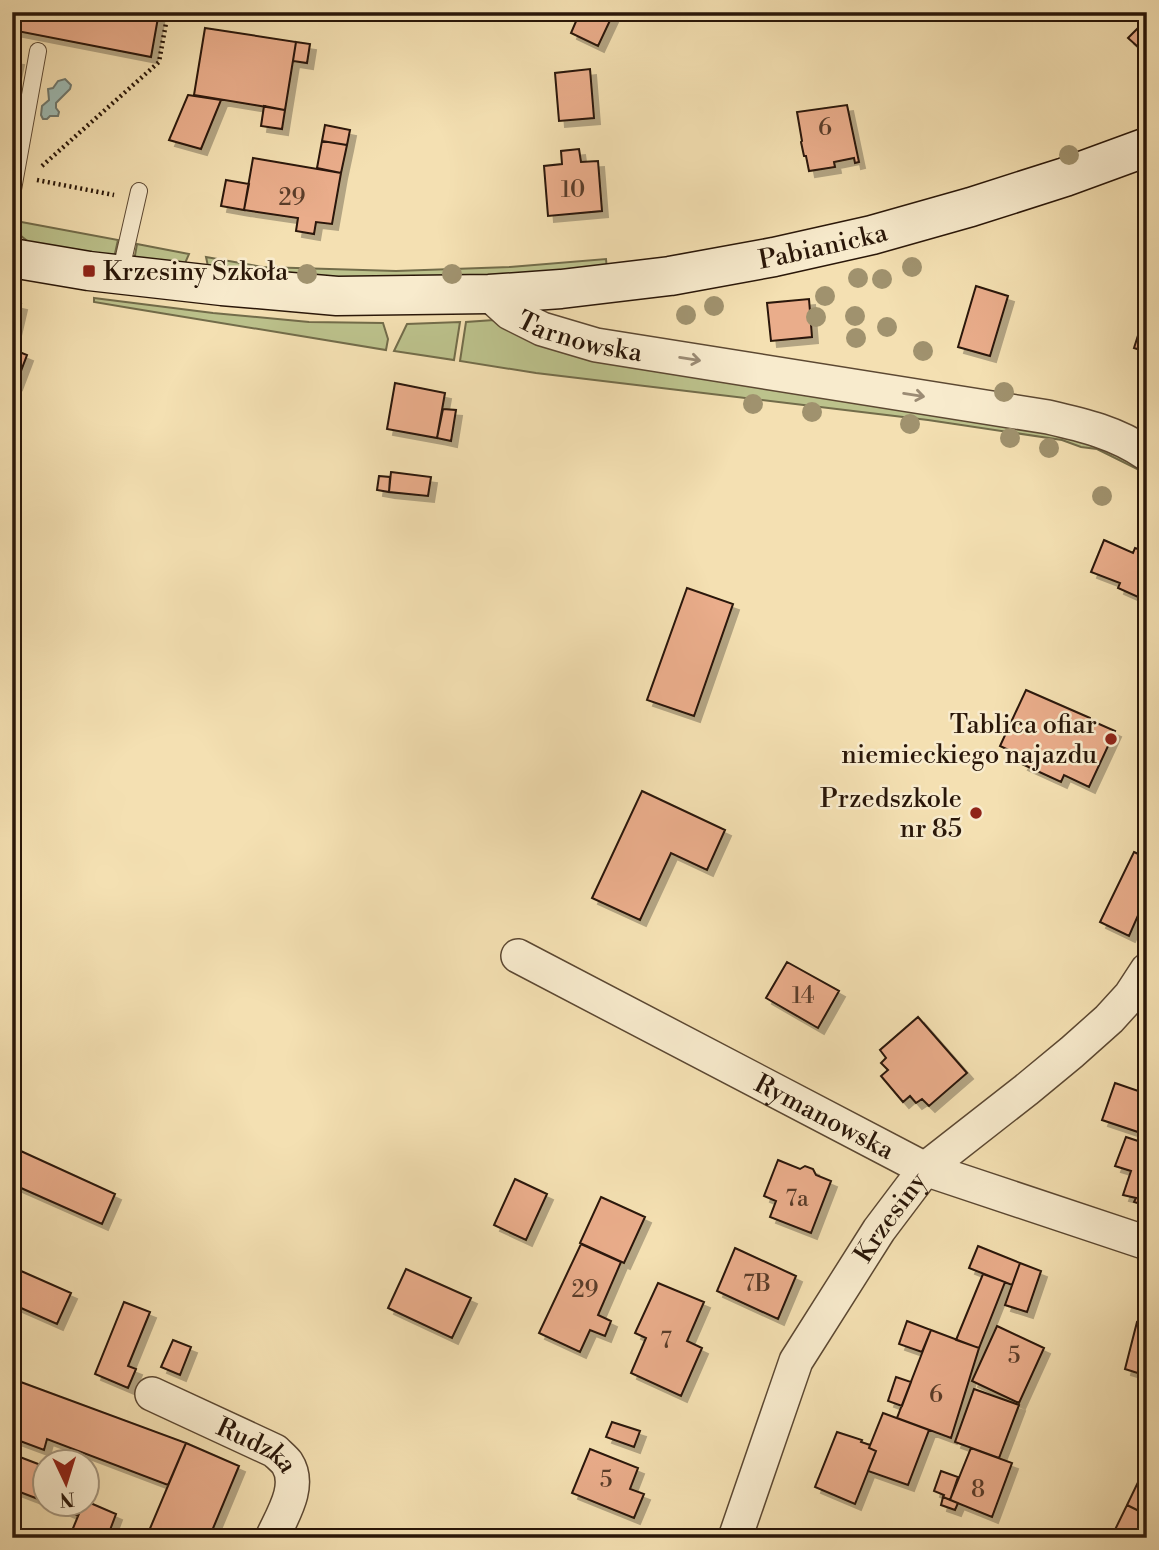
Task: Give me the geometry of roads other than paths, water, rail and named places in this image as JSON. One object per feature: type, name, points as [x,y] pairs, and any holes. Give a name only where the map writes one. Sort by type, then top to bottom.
[{"type":"street","name":"Pabianicka","points":[[489,294],[657,278],[774,257],[872,235],[958,210],[1147,148]]},
{"type":"street","name":"Tarnowska","points":[[12,258],[89,271],[278,292],[337,296],[489,294],[510,313],[542,329],[596,345],[1048,417],[1112,434],[1147,454]]},
{"type":"street","name":"Rymanowska","points":[[518,956],[925,1169],[1147,1243]]},
{"type":"street","name":"Krzesiny","points":[[735,1538],[796,1360],[879,1230],[925,1169],[1100,1028],[1130,996],[1147,970]]},
{"type":"street","name":"Rudzka","points":[[152,1394],[275,1451],[286,1462],[293,1476],[292,1489],[272,1538]]},
{"type":"lane","points":[[12,195],[37,51]]},
{"type":"lane","points":[[120,274],[138,195]]},
{"type":"water","points":[[65,79],[71,85],[56,103],[58,116],[43,119],[42,106],[49,100],[48,89]]},
{"type":"place","name":"Krzesiny Szkoła","points":[[89,271]]},
{"type":"place","name":"Tablica ofiar niemieckiego najazdu","points":[[1111,739]]},
{"type":"place","name":"Przedszkole nr 85","points":[[976,813]]}]
